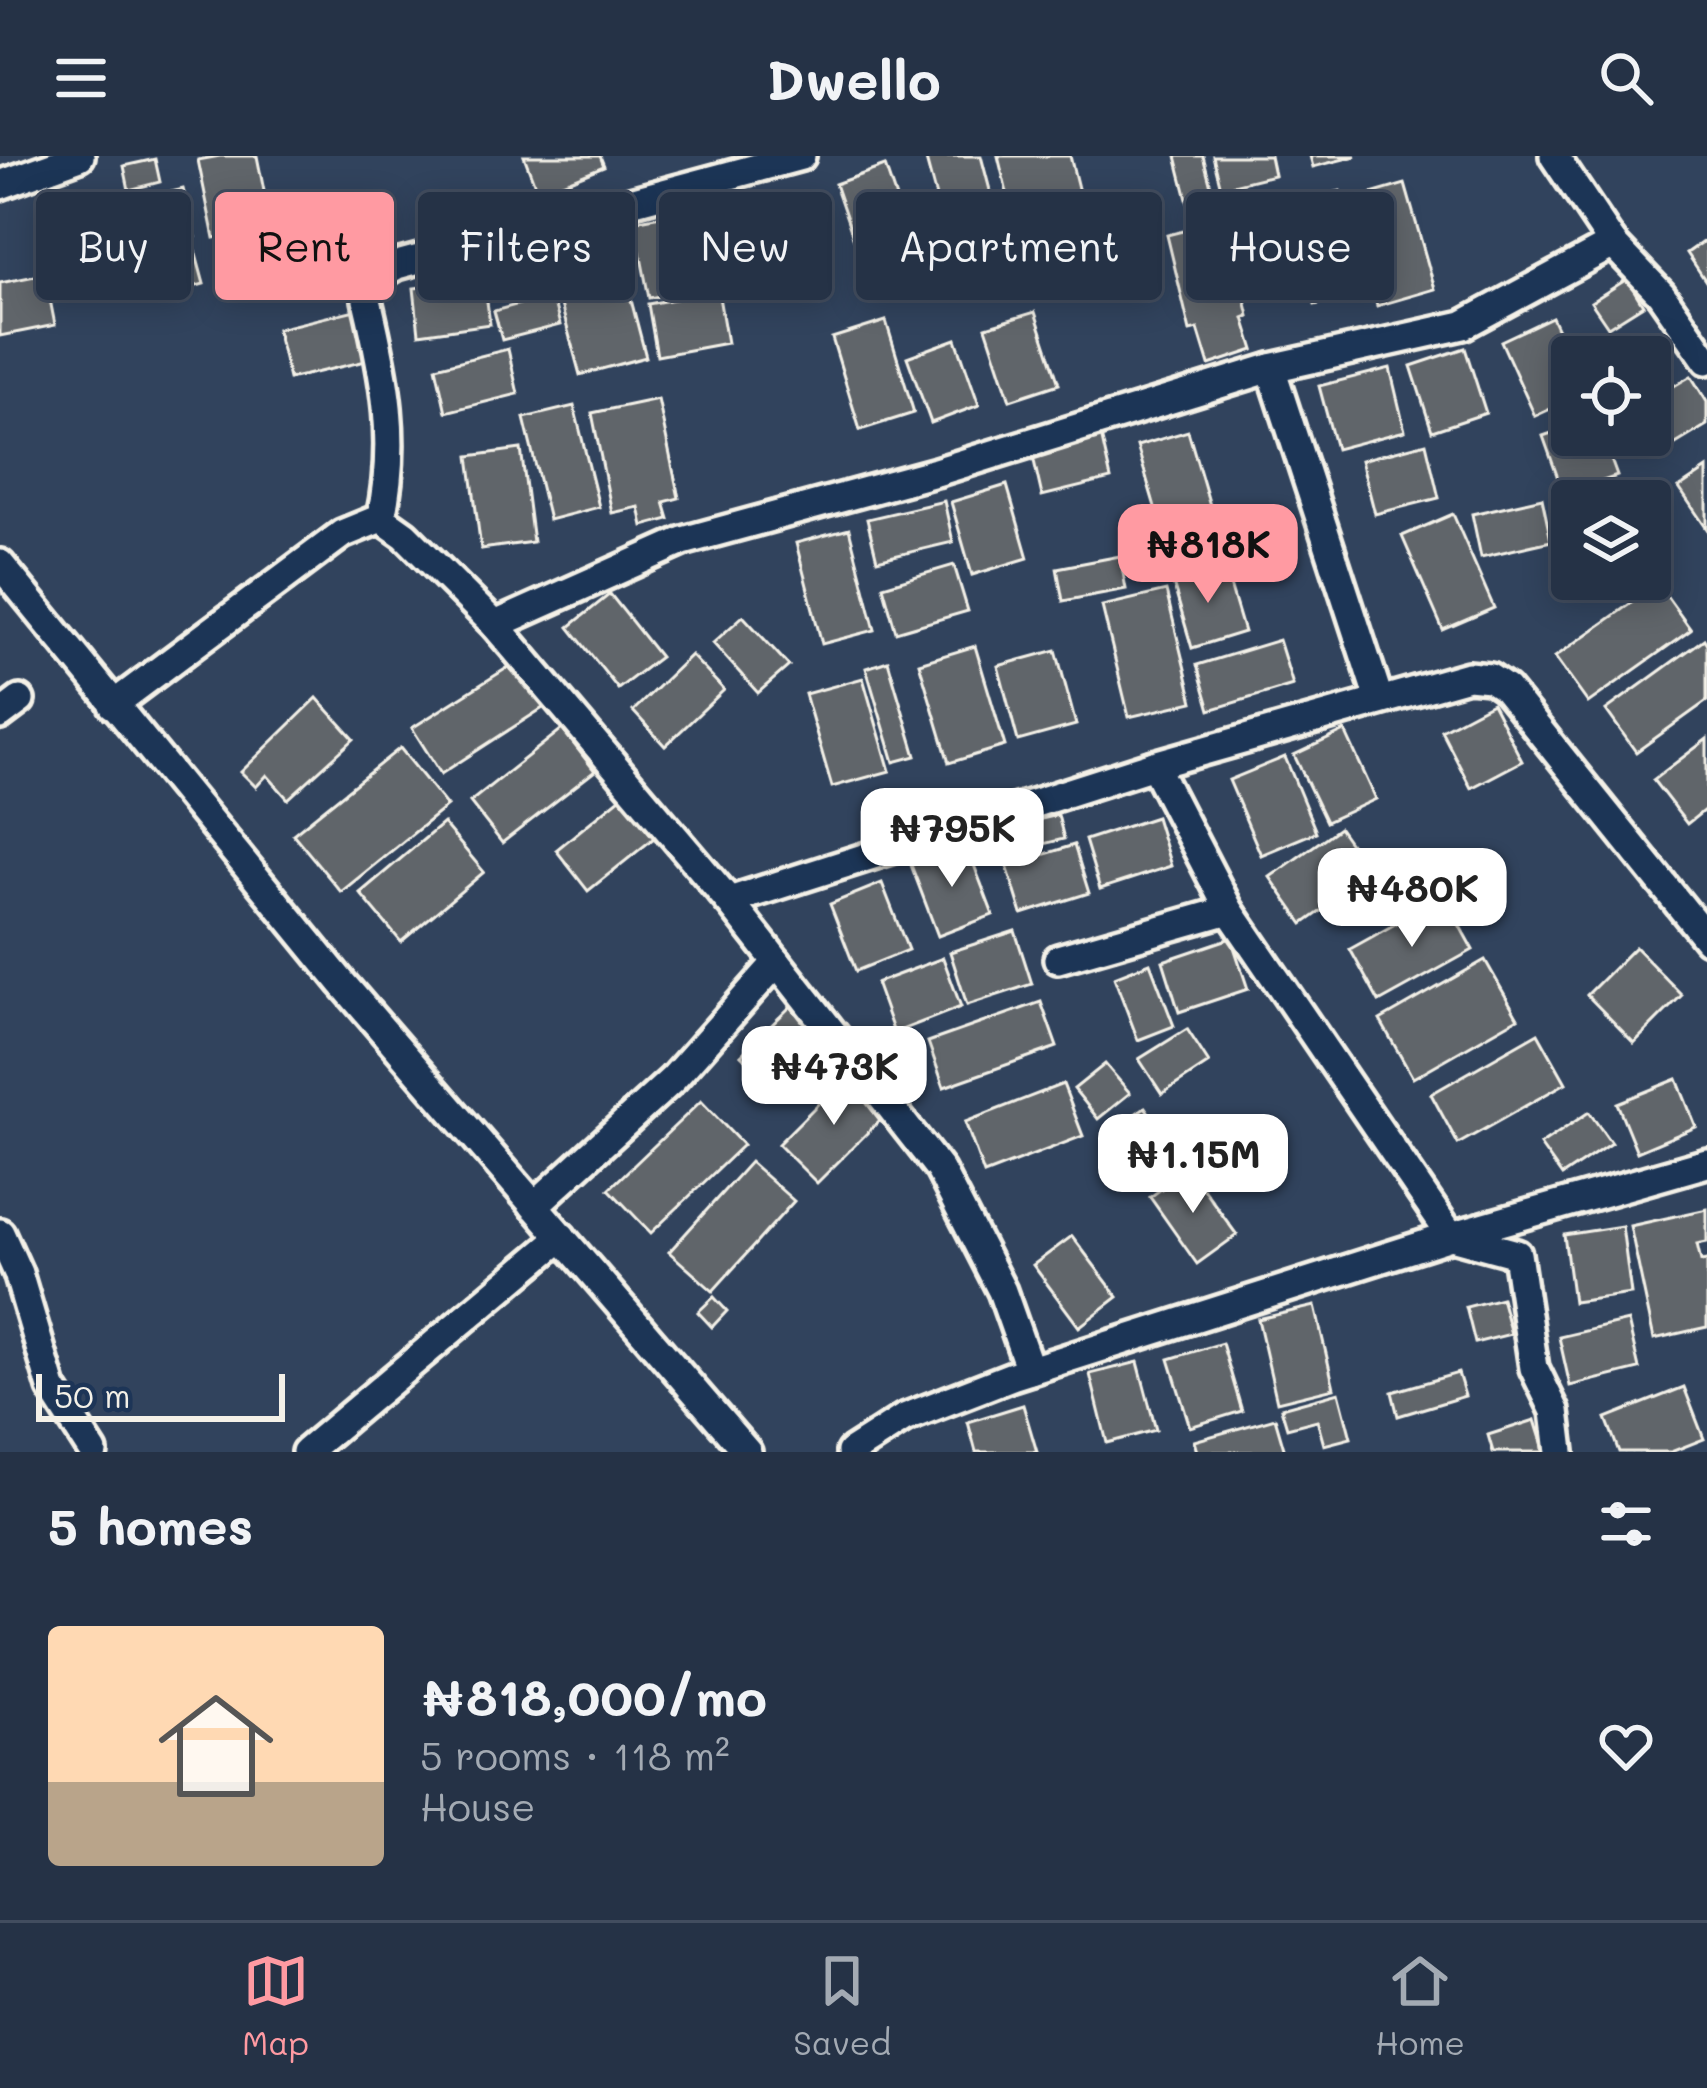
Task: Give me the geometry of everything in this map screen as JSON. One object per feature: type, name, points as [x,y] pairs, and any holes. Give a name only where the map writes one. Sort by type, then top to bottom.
[{"type":"street","points":[[0,185],[80,156]]},
{"type":"street","points":[[381,518],[390,476],[392,430],[368,300],[372,280],[397,266],[801,156]]},
{"type":"street","points":[[1554,156],[1613,244],[1661,294],[1707,360]]},
{"type":"street","points":[[495,626],[683,542],[936,472],[1270,368],[1462,325],[1613,244]]},
{"type":"street","points":[[1270,368],[1379,699]]},
{"type":"street","points":[[381,518],[405,535],[495,626],[729,901],[940,1170],[1002,1291],[1030,1370]]},
{"type":"street","points":[[112,705],[341,534],[381,518]]},
{"type":"street","points":[[0,564],[342,982],[747,1452]]},
{"type":"street","points":[[729,901],[1154,765],[1468,676],[1490,678],[1506,689],[1707,939]]},
{"type":"street","points":[[1154,765],[1229,910],[1451,1236],[1517,1254],[1534,1369],[1555,1412],[1560,1452]]},
{"type":"street","points":[[1058,958],[1229,910]]},
{"type":"street","points":[[534,1206],[673,1079],[777,962]]},
{"type":"street","points":[[851,1452],[904,1418],[1030,1370],[1451,1236],[1707,1163]]},
{"type":"street","points":[[0,1233],[18,1274],[52,1388],[93,1452]]},
{"type":"street","points":[[306,1452],[562,1237]]},
{"type":"building","points":[[257,156],[264,192],[215,192],[215,238],[214,238],[198,160]]},
{"type":"building","points":[[524,156],[600,156],[604,166],[538,192]]},
{"type":"building","points":[[925,156],[981,156],[990,192],[935,192]]},
{"type":"building","points":[[998,156],[1070,156],[1079,192],[1007,192]]},
{"type":"building","points":[[1176,156],[1203,156],[1213,192],[1186,195]]},
{"type":"building","points":[[1213,156],[1270,156],[1274,175],[1221,188]]},
{"type":"building","points":[[1310,156],[1356,156],[1313,167]]},
{"type":"building","points":[[155,159],[160,182],[129,190],[124,166]]},
{"type":"building","points":[[885,166],[894,192],[856,192],[856,245],[835,184]]},
{"type":"building","points":[[1405,184],[1435,289],[1377,306],[1375,300],[1394,300],[1394,192],[1378,192]]},
{"type":"building","points":[[659,216],[659,296],[649,298],[635,221]]},
{"type":"building","points":[[1186,230],[1186,300],[1245,300],[1249,316],[1244,318],[1254,350],[1209,365],[1198,329],[1190,331],[1167,235]]},
{"type":"building","points":[[1707,239],[1707,283],[1687,253]]},
{"type":"building","points":[[191,248],[204,284],[191,288]]},
{"type":"building","points":[[36,276],[36,300],[50,300],[55,325],[0,336],[0,283]]},
{"type":"building","points":[[1627,279],[1643,305],[1608,327],[1591,302]]},
{"type":"building","points":[[418,287],[418,300],[487,300],[490,324],[419,334],[414,288]]},
{"type":"building","points":[[553,300],[560,325],[502,340],[494,311]]},
{"type":"building","points":[[560,300],[631,300],[646,357],[580,375]]},
{"type":"building","points":[[720,300],[727,343],[657,356],[648,304]]},
{"type":"building","points":[[371,306],[383,357],[289,379],[277,329]]},
{"type":"building","points":[[1035,312],[1059,384],[1010,400],[986,327]]},
{"type":"building","points":[[1552,317],[1561,336],[1551,336],[1551,409],[1535,416],[1501,341]]},
{"type":"building","points":[[886,321],[914,413],[860,430],[832,338]]},
{"type":"building","points":[[956,339],[979,405],[931,423],[907,357]]},
{"type":"building","points":[[1465,348],[1486,413],[1432,431],[1411,366]]},
{"type":"building","points":[[508,349],[518,394],[446,412],[436,367]]},
{"type":"building","points":[[1390,368],[1405,431],[1336,449],[1319,386]]},
{"type":"building","points":[[1691,376],[1707,402],[1707,425],[1671,447],[1671,388]]},
{"type":"building","points":[[658,399],[679,498],[664,502],[669,519],[643,526],[639,507],[612,513],[592,413]]},
{"type":"building","points":[[574,406],[599,507],[549,520],[524,418]]},
{"type":"building","points":[[1188,431],[1224,553],[1173,568],[1137,446]]},
{"type":"building","points":[[1551,433],[1551,456],[1610,456],[1617,476],[1559,480],[1543,436]]},
{"type":"building","points":[[1101,435],[1111,479],[1042,496],[1032,452]]},
{"type":"building","points":[[1426,443],[1439,498],[1375,514],[1361,460]]},
{"type":"building","points":[[521,449],[533,542],[481,549],[469,456]]},
{"type":"building","points":[[1707,469],[1707,529],[1679,488]]},
{"type":"building","points":[[1007,485],[1028,558],[972,575],[951,502]]},
{"type":"building","points":[[1542,498],[1551,541],[1481,557],[1472,514]]},
{"type":"building","points":[[944,501],[953,542],[877,560],[867,519]]},
{"type":"building","points":[[1453,514],[1494,608],[1443,630],[1402,536]]},
{"type":"building","points":[[849,529],[875,630],[822,644],[796,543]]},
{"type":"building","points":[[1120,556],[1126,589],[1063,601],[1057,568]]},
{"type":"building","points":[[954,565],[968,611],[896,632],[883,586]]},
{"type":"building","points":[[1224,565],[1244,632],[1192,648],[1172,580]]},
{"type":"building","points":[[1166,591],[1193,702],[1129,717],[1102,606]]},
{"type":"building","points":[[610,594],[660,657],[618,689],[569,627]]},
{"type":"building","points":[[1635,600],[1669,600],[1691,630],[1588,703],[1555,657]]},
{"type":"building","points":[[743,616],[789,666],[758,693],[713,643]]},
{"type":"building","points":[[1704,639],[1707,701],[1636,752],[1606,710]]},
{"type":"building","points":[[1279,640],[1293,685],[1210,710],[1197,665]]},
{"type":"building","points":[[975,646],[1005,746],[949,763],[919,663]]},
{"type":"building","points":[[1056,650],[1076,725],[1018,741],[998,666]]},
{"type":"building","points":[[691,655],[724,690],[665,746],[633,711]]},
{"type":"building","points":[[518,661],[546,706],[441,774],[412,728]]},
{"type":"building","points":[[888,661],[916,756],[894,762],[866,668]]},
{"type":"building","points":[[863,678],[890,771],[832,787],[805,694]]},
{"type":"building","points":[[317,698],[354,739],[288,799],[267,775],[256,787],[241,772]]},
{"type":"building","points":[[1492,703],[1522,761],[1471,788],[1441,730]]},
{"type":"building","points":[[562,729],[595,771],[502,843],[470,802]]},
{"type":"building","points":[[1345,731],[1376,799],[1326,822],[1294,755]]},
{"type":"building","points":[[1707,739],[1707,808],[1687,824],[1653,780]]},
{"type":"building","points":[[400,748],[447,806],[341,892],[293,834]]},
{"type":"building","points":[[1285,757],[1316,832],[1261,855],[1229,780]]},
{"type":"building","points":[[621,797],[654,838],[588,891],[556,850]]},
{"type":"building","points":[[1058,815],[1064,839],[1039,845],[1033,821]]},
{"type":"building","points":[[1156,817],[1171,866],[1100,889],[1085,840]]},
{"type":"building","points":[[443,823],[484,872],[401,942],[360,893]]},
{"type":"building","points":[[1339,828],[1372,875],[1303,924],[1270,877]]},
{"type":"building","points":[[966,844],[993,915],[938,936],[911,865]]},
{"type":"building","points":[[1074,845],[1089,893],[1022,914],[1007,866]]},
{"type":"building","points":[[882,883],[908,950],[856,971],[830,904]]},
{"type":"building","points":[[1444,897],[1473,950],[1379,1002],[1350,949]]},
{"type":"building","points":[[1015,931],[1032,984],[967,1005],[950,952]]},
{"type":"building","points":[[1231,938],[1248,989],[1179,1012],[1163,961]]},
{"type":"building","points":[[1635,947],[1682,995],[1634,1043],[1587,995]]},
{"type":"building","points":[[943,958],[961,1007],[894,1033],[876,983]]},
{"type":"building","points":[[1485,960],[1518,1018],[1413,1078],[1380,1020]]},
{"type":"building","points":[[1150,963],[1174,1026],[1138,1040],[1114,977]]},
{"type":"building","points":[[1041,1002],[1057,1047],[944,1087],[928,1042]]},
{"type":"building","points":[[794,1003],[833,1043],[780,1094],[741,1055]]},
{"type":"building","points":[[1187,1029],[1209,1063],[1162,1094],[1139,1059]]},
{"type":"building","points":[[1538,1033],[1566,1083],[1458,1144],[1431,1094]]},
{"type":"building","points":[[1105,1064],[1130,1093],[1098,1119],[1074,1089]]},
{"type":"building","points":[[850,1072],[889,1111],[817,1183],[778,1144]]},
{"type":"building","points":[[1677,1079],[1696,1127],[1637,1152],[1617,1103]]},
{"type":"building","points":[[1063,1084],[1083,1136],[984,1174],[965,1122]]},
{"type":"building","points":[[701,1101],[743,1145],[651,1233],[609,1189]]},
{"type":"building","points":[[1145,1107],[1182,1159],[1142,1188],[1105,1135]]},
{"type":"building","points":[[1589,1112],[1611,1143],[1562,1176],[1540,1145]]},
{"type":"building","points":[[750,1162],[794,1201],[713,1291],[669,1252]]},
{"type":"building","points":[[1189,1169],[1237,1235],[1197,1264],[1150,1197]]},
{"type":"building","points":[[1707,1209],[1707,1242],[1697,1244],[1701,1261],[1707,1260],[1707,1327],[1654,1339],[1630,1226]]},
{"type":"building","points":[[1622,1226],[1631,1294],[1573,1302],[1564,1235]]},
{"type":"building","points":[[1072,1236],[1118,1297],[1079,1327],[1033,1265]]},
{"type":"building","points":[[714,1297],[727,1311],[712,1327],[698,1312]]},
{"type":"building","points":[[1501,1298],[1511,1334],[1475,1343],[1466,1307]]},
{"type":"building","points":[[1315,1306],[1334,1388],[1277,1402],[1258,1319]]},
{"type":"building","points":[[1628,1321],[1639,1369],[1570,1386],[1559,1337]]},
{"type":"building","points":[[1222,1343],[1242,1411],[1190,1427],[1169,1359]]},
{"type":"building","points":[[1138,1362],[1156,1430],[1107,1443],[1090,1374]]},
{"type":"building","points":[[1458,1373],[1465,1396],[1398,1416],[1392,1392]]},
{"type":"building","points":[[1684,1387],[1704,1439],[1671,1452],[1619,1452],[1606,1418]]},
{"type":"building","points":[[1339,1392],[1351,1438],[1324,1445],[1317,1420],[1287,1428],[1281,1408]]},
{"type":"building","points":[[1023,1405],[1037,1452],[976,1452],[968,1422]]},
{"type":"building","points":[[1275,1418],[1285,1452],[1197,1452],[1194,1441]]},
{"type":"building","points":[[1535,1420],[1545,1452],[1493,1452],[1488,1435]]}]
